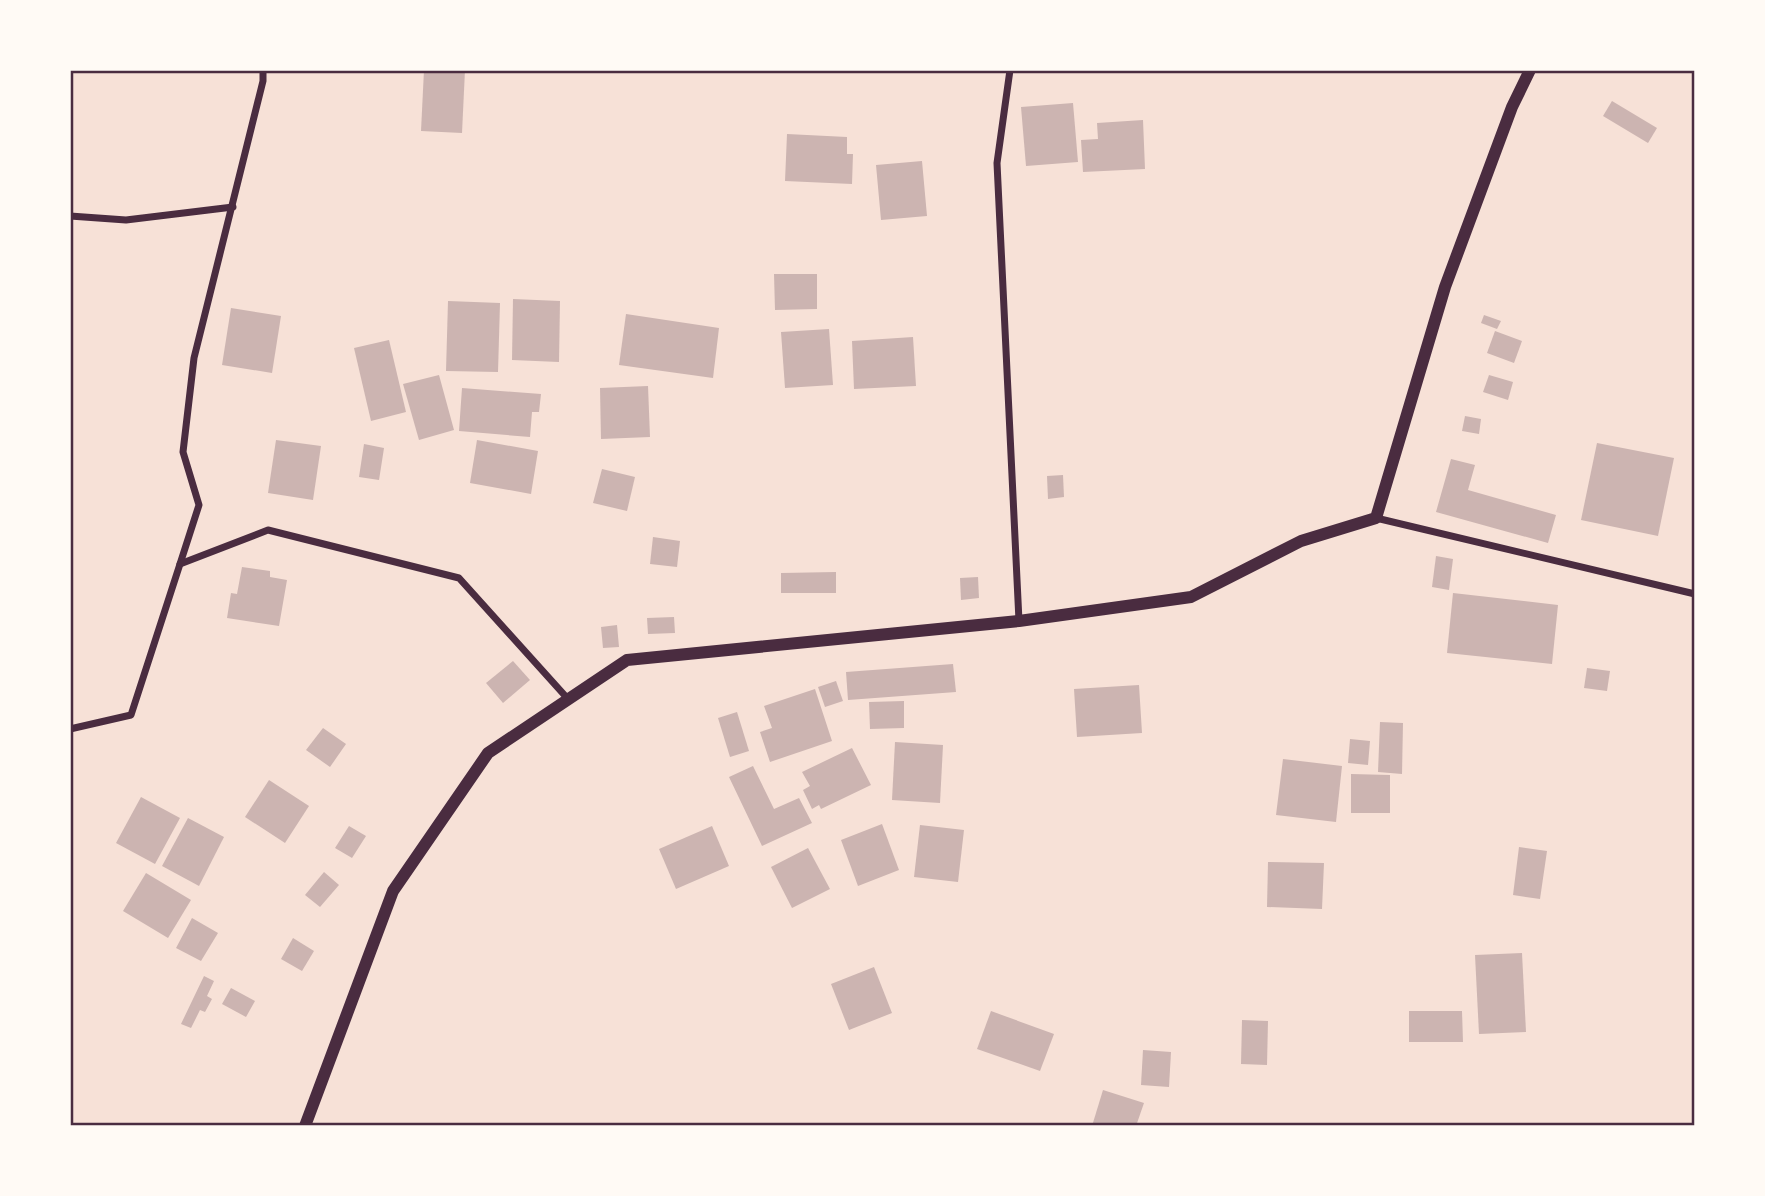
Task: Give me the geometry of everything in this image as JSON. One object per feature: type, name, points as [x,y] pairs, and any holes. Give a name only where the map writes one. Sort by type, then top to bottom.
[{"type":"street","points":[[70,729],[131,715],[199,505],[183,452],[194,358],[233,207],[263,81],[263,70]]},
{"type":"street","points":[[1010,70],[997,163],[1019,621]]},
{"type":"street","points":[[1376,518],[1445,287],[1512,107],[1530,70]]},
{"type":"street","points":[[70,216],[126,220],[233,207]]},
{"type":"street","points":[[305,1126],[393,891],[488,753],[627,660],[1019,621],[1191,597],[1301,541],[1376,518],[1695,594]]},
{"type":"street","points":[[180,564],[268,530],[459,578],[568,699]]},
{"type":"building","points":[[424,70],[465,70],[462,133],[421,131]]},
{"type":"building","points":[[1612,101],[1657,128],[1648,143],[1603,116]]},
{"type":"building","points":[[1073,103],[1078,162],[1026,166],[1021,107]]},
{"type":"building","points":[[1143,120],[1145,169],[1083,172],[1081,140],[1098,139],[1097,123]]},
{"type":"building","points":[[787,134],[847,137],[847,154],[853,154],[852,184],[785,181]]},
{"type":"building","points":[[922,161],[927,216],[881,220],[876,165]]},
{"type":"building","points":[[774,274],[817,274],[817,309],[775,310]]},
{"type":"building","points":[[513,299],[560,301],[559,362],[512,360]]},
{"type":"building","points":[[448,301],[500,303],[498,372],[446,371]]},
{"type":"building","points":[[231,308],[281,316],[272,373],[222,365]]},
{"type":"building","points":[[626,314],[719,328],[713,378],[619,365]]},
{"type":"building","points":[[1484,315],[1501,321],[1497,329],[1481,323]]},
{"type":"building","points":[[829,329],[833,385],[785,388],[781,332]]},
{"type":"building","points":[[1495,331],[1522,341],[1514,363],[1487,353]]},
{"type":"building","points":[[913,337],[916,386],[854,389],[852,341]]},
{"type":"building","points":[[389,340],[406,412],[371,421],[354,348]]},
{"type":"building","points":[[439,375],[454,430],[419,440],[403,384]]},
{"type":"building","points":[[1489,375],[1513,382],[1508,400],[1483,392]]},
{"type":"building","points":[[648,386],[650,437],[601,439],[600,388]]},
{"type":"building","points":[[462,388],[541,394],[539,412],[532,412],[530,437],[459,431]]},
{"type":"building","points":[[1465,416],[1481,419],[1479,434],[1462,431]]},
{"type":"building","points":[[276,440],[321,446],[313,500],[268,493]]},
{"type":"building","points":[[477,440],[538,451],[531,494],[470,483]]},
{"type":"building","points":[[1597,443],[1674,458],[1658,536],[1581,520]]},
{"type":"building","points":[[364,444],[384,448],[379,480],[359,477]]},
{"type":"building","points":[[1451,459],[1475,465],[1468,490],[1556,515],[1548,543],[1436,512]]},
{"type":"building","points":[[602,469],[635,477],[627,511],[593,503]]},
{"type":"building","points":[[1063,475],[1064,497],[1048,499],[1047,476]]},
{"type":"building","points":[[653,537],[680,541],[677,567],[650,564]]},
{"type":"building","points":[[1436,556],[1453,559],[1449,590],[1432,587]]},
{"type":"building","points":[[242,567],[270,571],[270,577],[287,580],[279,626],[227,618],[231,593],[237,594]]},
{"type":"building","points":[[836,572],[836,593],[781,593],[781,573]]},
{"type":"building","points":[[978,577],[979,598],[961,600],[960,578]]},
{"type":"building","points":[[1453,593],[1558,605],[1552,664],[1447,653]]},
{"type":"building","points":[[674,617],[675,633],[648,634],[647,618]]},
{"type":"building","points":[[617,625],[619,647],[603,648],[601,627]]},
{"type":"building","points":[[513,661],[530,680],[503,703],[486,683]]},
{"type":"building","points":[[953,664],[956,692],[848,700],[846,672]]},
{"type":"building","points":[[1587,668],[1610,671],[1607,691],[1584,688]]},
{"type":"building","points":[[836,681],[843,701],[825,707],[818,687]]},
{"type":"building","points":[[1139,685],[1142,733],[1077,737],[1074,689]]},
{"type":"building","points":[[815,689],[832,741],[770,762],[760,732],[772,728],[764,706]]},
{"type":"building","points":[[904,701],[904,728],[870,729],[869,702]]},
{"type":"building","points":[[737,712],[749,751],[730,757],[718,718]]},
{"type":"building","points":[[1380,722],[1403,723],[1402,774],[1378,772]]},
{"type":"building","points":[[323,728],[346,744],[330,767],[306,750]]},
{"type":"building","points":[[1350,739],[1370,741],[1368,765],[1348,763]]},
{"type":"building","points":[[895,742],[943,745],[940,803],[892,800]]},
{"type":"building","points":[[852,748],[871,785],[821,809],[819,805],[812,809],[803,790],[810,786],[802,772]]},
{"type":"building","points":[[1283,759],[1342,766],[1336,822],[1276,815]]},
{"type":"building","points":[[753,766],[774,809],[799,798],[812,823],[762,846],[729,777]]},
{"type":"building","points":[[1351,774],[1390,775],[1390,813],[1351,813]]},
{"type":"building","points":[[269,780],[309,806],[285,843],[245,817]]},
{"type":"building","points":[[141,797],[180,818],[155,864],[116,843]]},
{"type":"building","points":[[188,818],[224,837],[199,886],[162,866]]},
{"type":"building","points":[[882,824],[899,870],[858,886],[841,840]]},
{"type":"building","points":[[920,825],[964,830],[958,882],[914,877]]},
{"type":"building","points":[[349,826],[366,836],[352,858],[335,848]]},
{"type":"building","points":[[712,826],[729,866],[676,889],[659,849]]},
{"type":"building","points":[[1519,847],[1547,851],[1540,899],[1513,895]]},
{"type":"building","points":[[808,848],[830,889],[792,908],[771,867]]},
{"type":"building","points":[[1268,862],[1324,863],[1322,909],[1267,907]]},
{"type":"building","points":[[324,872],[339,885],[320,907],[305,895]]},
{"type":"building","points":[[146,873],[191,900],[168,938],[123,911]]},
{"type":"building","points":[[192,918],[218,933],[201,961],[176,948]]},
{"type":"building","points":[[293,938],[314,951],[302,971],[281,959]]},
{"type":"building","points":[[1522,953],[1526,1032],[1479,1034],[1475,955]]},
{"type":"building","points":[[874,967],[892,1013],[849,1030],[831,984]]},
{"type":"building","points":[[204,976],[214,981],[207,996],[212,999],[205,1012],[200,1010],[191,1028],[181,1024]]},
{"type":"building","points":[[231,988],[255,1001],[246,1017],[222,1004]]},
{"type":"building","points":[[991,1011],[1054,1034],[1040,1071],[977,1049]]},
{"type":"building","points":[[1409,1011],[1462,1011],[1463,1042],[1409,1042]]},
{"type":"building","points":[[1242,1020],[1268,1021],[1267,1065],[1241,1064]]},
{"type":"building","points":[[1143,1050],[1171,1052],[1169,1087],[1141,1085]]},
{"type":"building","points":[[1103,1090],[1144,1103],[1136,1126],[1092,1126]]}]
